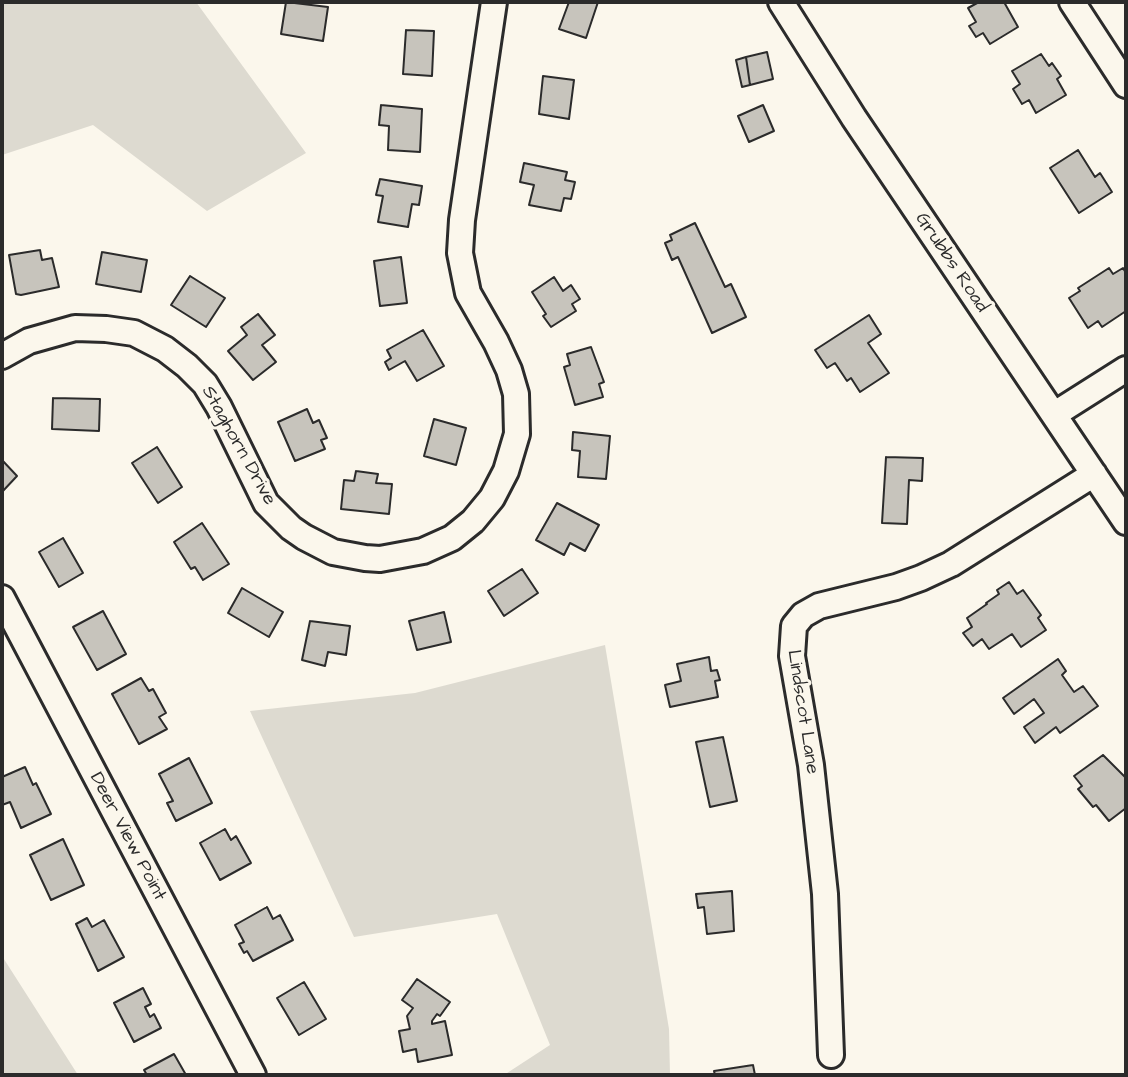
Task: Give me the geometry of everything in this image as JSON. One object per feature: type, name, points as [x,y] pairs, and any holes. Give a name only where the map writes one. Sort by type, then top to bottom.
[{"type":"street","name":"Staghorn Drive","points":[[2,356],[29,341],[75,328],[134,333],[165,349],[205,384],[266,503],[304,537],[333,552],[380,559],[416,554],[452,538],[473,521],[492,498],[516,446],[517,434],[516,394],[509,370],[468,293],[460,253],[462,220],[494,2]]},
{"type":"street","name":"Grubbs Road","points":[[781,2],[877,152],[1126,522]]},
{"type":"street","points":[[1072,2],[1126,85]]},
{"type":"street","points":[[1055,414],[1126,369]]},
{"type":"street","name":"Lindscot Lane","points":[[831,1055],[825,894],[811,765],[792,656],[794,626],[803,615],[818,606],[896,587],[921,579],[951,564],[1094,474]]},
{"type":"street","name":"Deer View Point","points":[[2,598],[253,1075]]},
{"type":"shaded area","points":[[2,2],[196,2],[306,153],[207,211],[93,125],[2,155]]},
{"type":"shaded area","points":[[605,645],[669,1029],[670,1075],[504,1075],[550,1045],[497,914],[354,937],[250,711],[415,693]]},
{"type":"shaded area","points":[[2,956],[78,1075],[2,1075]]},
{"type":"building","points":[[286,2],[328,7],[323,41],[281,34]]},
{"type":"building","points":[[569,2],[598,2],[586,38],[559,29]]},
{"type":"building","points":[[979,2],[1004,2],[1018,27],[990,44],[983,33],[976,37],[969,26],[976,22],[968,8]]},
{"type":"building","points":[[406,30],[434,31],[432,76],[403,74]]},
{"type":"building","points":[[767,52],[773,79],[750,85],[746,57]]},
{"type":"building","points":[[1041,54],[1049,66],[1052,63],[1061,76],[1057,79],[1066,95],[1036,113],[1029,100],[1022,104],[1013,89],[1020,84],[1012,71]]},
{"type":"building","points":[[746,57],[750,85],[742,87],[736,60]]},
{"type":"building","points":[[543,76],[574,80],[569,119],[539,114]]},
{"type":"building","points":[[381,105],[422,109],[420,152],[388,150],[389,126],[379,125]]},
{"type":"building","points":[[763,105],[774,131],[749,142],[738,116]]},
{"type":"building","points":[[1078,150],[1095,177],[1100,173],[1112,192],[1079,213],[1050,168]]},
{"type":"building","points":[[524,163],[567,172],[565,180],[575,182],[571,199],[564,198],[561,211],[529,205],[534,185],[520,182]]},
{"type":"building","points":[[380,179],[422,186],[419,205],[412,204],[408,227],[378,222],[383,196],[376,195]]},
{"type":"building","points":[[695,223],[725,287],[731,284],[746,317],[712,333],[678,257],[672,260],[665,243],[672,240],[670,235]]},
{"type":"building","points":[[40,250],[42,260],[52,258],[59,287],[16,294],[9,255]]},
{"type":"building","points":[[102,252],[147,260],[141,292],[96,284]]},
{"type":"building","points":[[401,257],[407,303],[380,306],[374,261]]},
{"type":"building","points":[[1109,268],[1113,274],[1123,268],[1126,273],[1126,311],[1102,327],[1098,321],[1088,328],[1069,298],[1080,291],[1078,288]]},
{"type":"building","points":[[190,276],[225,298],[206,327],[171,305]]},
{"type":"building","points":[[554,277],[563,291],[571,285],[580,299],[572,304],[576,311],[551,327],[532,292]]},
{"type":"building","points":[[258,314],[275,335],[262,345],[276,362],[253,380],[228,351],[247,335],[241,327]]},
{"type":"building","points":[[869,315],[881,334],[868,343],[889,373],[860,392],[851,378],[847,381],[835,363],[827,368],[815,350]]},
{"type":"building","points":[[423,330],[444,366],[417,381],[405,361],[389,370],[385,362],[391,358],[387,350]]},
{"type":"building","points":[[591,347],[604,382],[599,384],[603,397],[575,405],[564,367],[570,365],[567,354]]},
{"type":"building","points":[[53,398],[100,399],[99,431],[52,429]]},
{"type":"building","points":[[307,409],[313,423],[319,420],[327,438],[321,440],[325,449],[295,461],[278,422]]},
{"type":"building","points":[[434,419],[466,428],[456,465],[424,456]]},
{"type":"building","points":[[573,432],[610,436],[606,479],[578,477],[580,451],[572,450]]},
{"type":"building","points":[[157,447],[182,487],[158,503],[132,463]]},
{"type":"building","points":[[886,457],[923,458],[922,481],[909,480],[907,524],[882,523]]},
{"type":"building","points":[[2,460],[17,476],[2,492]]},
{"type":"building","points":[[356,471],[378,474],[376,483],[392,484],[389,514],[341,509],[344,480],[354,481]]},
{"type":"building","points":[[557,503],[599,525],[585,551],[570,543],[564,555],[536,540]]},
{"type":"building","points":[[202,523],[229,564],[203,580],[195,567],[191,569],[174,542]]},
{"type":"building","points":[[63,538],[83,573],[59,587],[39,552]]},
{"type":"building","points":[[522,569],[538,593],[504,616],[488,591]]},
{"type":"building","points":[[1009,582],[1017,594],[1023,590],[1041,615],[1038,618],[1046,630],[1021,647],[1012,634],[989,649],[982,639],[973,646],[963,633],[972,627],[967,618],[999,594],[997,590]]},
{"type":"building","points":[[242,588],[283,612],[269,637],[228,613]]},
{"type":"building","points":[[103,611],[126,654],[97,670],[73,627]]},
{"type":"building","points":[[444,612],[451,642],[417,650],[409,621]]},
{"type":"building","points":[[310,621],[350,626],[346,655],[328,652],[325,666],[302,660]]},
{"type":"building","points":[[709,657],[711,671],[717,670],[720,680],[715,681],[718,697],[670,707],[665,685],[681,681],[677,664]]},
{"type":"building","points":[[1058,659],[1066,671],[1062,675],[1074,692],[1083,686],[1098,706],[1060,733],[1056,727],[1035,743],[1024,727],[1044,713],[1034,699],[1014,714],[1003,698]]},
{"type":"building","points":[[141,678],[149,691],[153,689],[166,713],[159,717],[167,729],[139,744],[112,694]]},
{"type":"building","points":[[723,737],[737,801],[710,807],[696,742]]},
{"type":"building","points":[[1103,755],[1126,778],[1126,808],[1109,821],[1078,789],[1082,786],[1074,776]]},
{"type":"building","points":[[189,758],[212,803],[176,821],[167,803],[173,801],[159,774]]},
{"type":"building","points":[[25,767],[51,814],[21,828],[10,802],[2,805],[2,777]]},
{"type":"building","points":[[225,829],[231,840],[236,836],[251,863],[220,880],[200,843]]},
{"type":"building","points":[[63,839],[84,885],[51,900],[30,855]]},
{"type":"building","points":[[732,891],[734,931],[707,934],[704,907],[698,908],[696,894]]},
{"type":"building","points":[[267,907],[273,919],[280,915],[293,940],[253,961],[239,944],[244,942],[235,925]]},
{"type":"building","points":[[87,918],[92,927],[104,920],[124,957],[98,971],[76,924]]},
{"type":"building","points":[[417,979],[450,1002],[440,1016],[437,1014],[432,1024],[445,1021],[452,1055],[418,1062],[416,1049],[403,1052],[399,1031],[410,1029],[407,1016],[413,1008],[402,1000]]},
{"type":"building","points":[[304,982],[326,1019],[299,1035],[277,998]]},
{"type":"building","points":[[143,988],[151,1004],[145,1007],[150,1017],[154,1014],[161,1028],[134,1042],[114,1003]]},
{"type":"building","points":[[174,1054],[186,1075],[147,1075],[144,1070]]},
{"type":"building","points":[[753,1065],[755,1075],[715,1075],[714,1071]]}]
